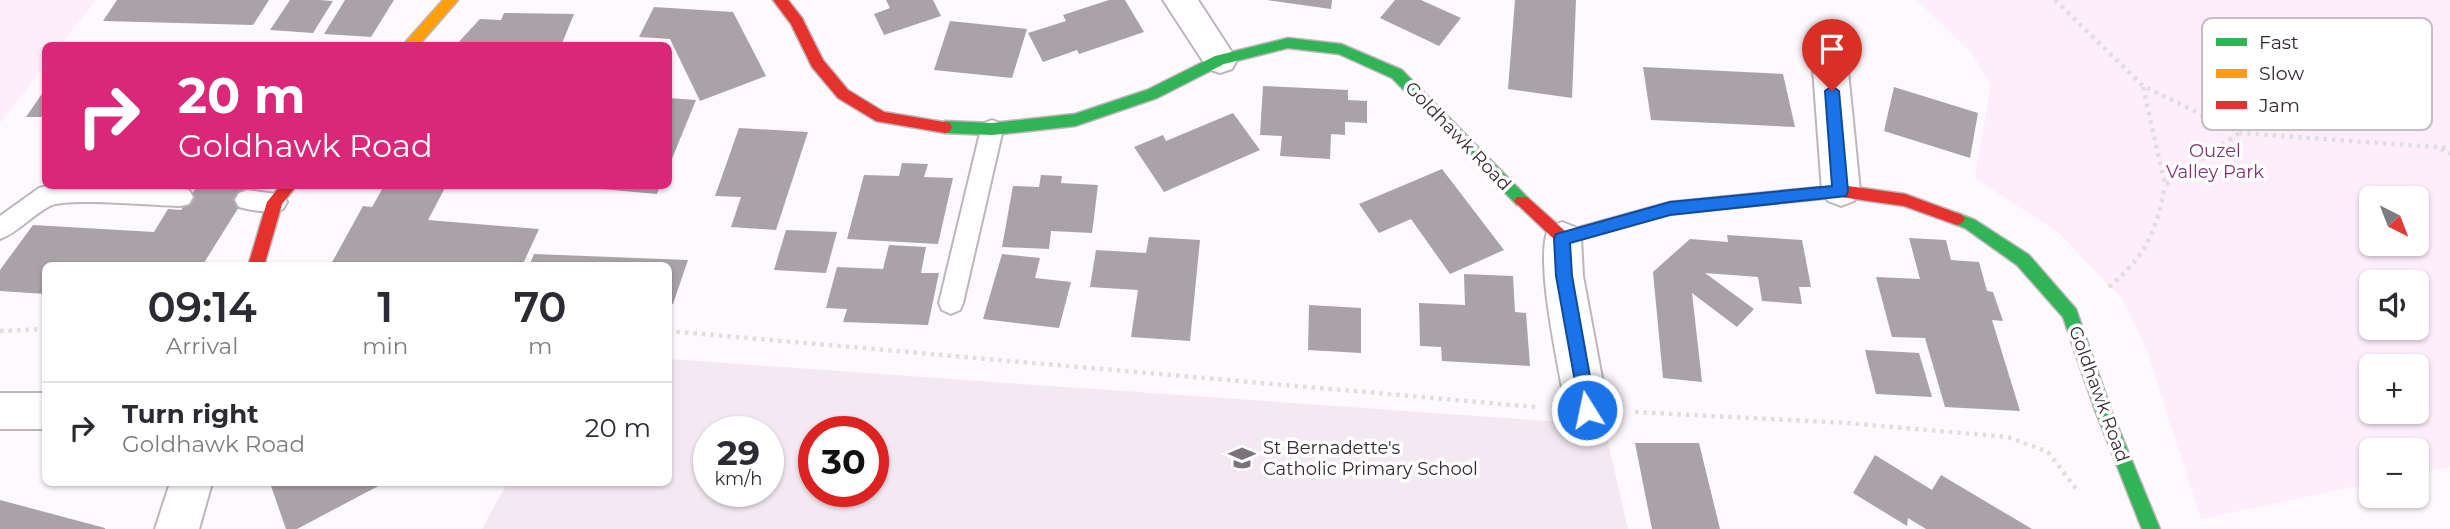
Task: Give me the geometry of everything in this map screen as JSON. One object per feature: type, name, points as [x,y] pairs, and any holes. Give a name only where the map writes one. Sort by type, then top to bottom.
[{"type":"street","points":[[413,42],[451,0]]},
{"type":"street","name":"Goldhawk Road","points":[[780,0],[797,22],[817,63],[843,94],[881,117],[942,127],[992,130],[1075,120],[1152,94],[1220,60],[1288,43],[1341,49],[1397,74],[1494,176],[1562,239],[1670,208],[1840,191],[1905,200],[1969,224],[2023,260],[2070,314],[2102,410],[2151,529]]},
{"type":"street","points":[[1180,0],[1220,60]]},
{"type":"street","points":[[1828,41],[1840,191]]},
{"type":"street","points":[[257,262],[281,194]]},
{"type":"street","points":[[1562,239],[1564,276],[1587,410]]},
{"type":"street","points":[[0,411],[42,411]]},
{"type":"street","points":[[177,529],[190,486]]},
{"type":"lane","points":[[951,303],[992,130]]},
{"type":"lane","points":[[0,229],[47,195],[83,193],[181,197]]},
{"type":"lane","points":[[247,200],[281,194]]},
{"type":"path","points":[[2055,0],[2143,86],[2202,115]]},
{"type":"path","points":[[2108,288],[2144,256],[2158,220],[2165,185],[2143,86]]},
{"type":"path","points":[[2234,130],[2240,133],[2450,148]]},
{"type":"path","points":[[2165,185],[2240,133]]},
{"type":"path","points":[[2440,148],[2450,154]]},
{"type":"path","points":[[0,331],[42,330]]},
{"type":"path","points":[[672,331],[1587,410],[1847,423],[2008,437],[2048,452],[2081,499]]},
{"type":"shaded area","name":"St Bernadette's Catholic Primary School","points":[[672,359],[1604,425],[1628,529],[482,529],[505,486],[672,486]]},
{"type":"green space","points":[[0,0],[96,0],[62,42],[42,42],[42,69],[0,123]]},
{"type":"green space","name":"Ouzel Valley Park","points":[[1917,0],[2450,0],[2450,467],[2429,471],[2429,438],[2359,438],[2359,486],[2201,519],[2147,350],[2123,300],[2059,233],[1975,178],[1991,85],[1973,55]]},
{"type":"building","points":[[117,0],[269,0],[253,25],[103,21]]},
{"type":"building","points":[[290,0],[333,1],[313,33],[270,30]]},
{"type":"building","points":[[345,0],[394,0],[371,37],[324,34]]},
{"type":"building","points":[[886,0],[933,0],[941,16],[884,35],[874,14],[890,8]]},
{"type":"building","points":[[1109,0],[1125,0],[1144,32],[1079,54],[1077,50],[1043,62],[1028,33],[1066,21],[1063,15]]},
{"type":"building","points":[[1267,0],[1332,0],[1331,9]]},
{"type":"building","points":[[1395,0],[1421,0],[1461,18],[1439,46],[1380,18]]},
{"type":"building","points":[[1515,0],[1576,0],[1572,98],[1508,89]]},
{"type":"building","points":[[654,7],[733,12],[766,76],[700,101],[670,39],[639,37]]},
{"type":"building","points":[[504,13],[574,14],[563,42],[459,42],[480,19],[501,20]]},
{"type":"building","points":[[950,21],[1027,29],[1012,78],[934,70]]},
{"type":"building","points":[[1643,67],[1783,74],[1795,127],[1651,120]]},
{"type":"building","points":[[1263,86],[1348,90],[1348,100],[1367,101],[1367,123],[1345,122],[1345,135],[1331,134],[1330,159],[1280,156],[1282,136],[1260,135]]},
{"type":"building","points":[[1894,87],[1978,113],[1970,158],[1884,131]]},
{"type":"building","points":[[42,94],[42,117],[26,117]]},
{"type":"building","points":[[672,98],[696,100],[672,159]]},
{"type":"building","points":[[1233,113],[1260,150],[1164,192],[1134,147],[1163,135],[1166,141]]},
{"type":"building","points":[[739,128],[808,132],[776,230],[731,227],[741,197],[715,196]]},
{"type":"building","points":[[902,163],[928,164],[924,177],[953,178],[938,244],[847,239],[864,175],[899,176]]},
{"type":"building","points":[[1442,169],[1504,250],[1450,274],[1411,219],[1379,233],[1359,204]]},
{"type":"building","points":[[1041,175],[1062,176],[1061,183],[1098,185],[1092,233],[1051,231],[1049,249],[1002,247],[1013,186],[1039,187]]},
{"type":"building","points":[[195,189],[250,189],[204,262],[42,262],[42,294],[0,291],[0,270],[33,225],[154,232],[168,209],[181,210]]},
{"type":"building","points":[[382,189],[444,189],[428,220],[539,229],[524,262],[332,262],[363,206],[372,207]]},
{"type":"building","points":[[601,189],[659,189],[657,194]]},
{"type":"building","points":[[786,230],[837,232],[826,273],[774,270]]},
{"type":"building","points":[[1727,235],[1802,240],[1811,287],[1799,287],[1802,304],[1762,301],[1758,277],[1705,273],[1754,309],[1737,327],[1692,293],[1702,382],[1663,378],[1653,272],[1690,239],[1728,242]]},
{"type":"building","points":[[1149,237],[1200,240],[1190,341],[1131,337],[1138,290],[1090,287],[1096,250],[1146,253]]},
{"type":"building","points":[[1909,238],[1946,240],[1951,260],[1979,262],[1987,291],[1993,292],[2003,321],[1992,320],[2020,411],[1945,407],[1925,338],[1892,337],[1876,277],[1920,279]]},
{"type":"building","points":[[889,245],[926,247],[921,273],[939,273],[928,325],[843,322],[847,309],[826,308],[837,267],[883,269]]},
{"type":"building","points":[[534,254],[688,260],[673,304],[672,262],[531,262]]},
{"type":"building","points":[[1002,254],[1040,258],[1035,278],[1071,282],[1059,328],[983,319]]},
{"type":"building","points":[[1464,274],[1513,276],[1515,312],[1526,313],[1530,366],[1442,361],[1441,347],[1420,346],[1419,303],[1465,305]]},
{"type":"building","points":[[1309,305],[1361,308],[1361,353],[1308,350]]},
{"type":"building","points":[[1865,350],[1919,353],[1932,397],[1876,394]]},
{"type":"building","points":[[1635,443],[1699,443],[1720,529],[1652,529]]},
{"type":"building","points":[[1875,455],[1932,490],[1941,475],[2032,529],[1926,529],[1908,518],[1907,526],[1853,493]]},
{"type":"building","points":[[271,486],[378,486],[297,529],[286,529]]},
{"type":"building","points":[[0,500],[105,528],[105,529],[0,529]]},
{"type":"traffic: fast","points":[[945,127],[992,129],[1075,120],[1152,94],[1220,60],[1288,43],[1341,49],[1397,74],[1522,201]]},
{"type":"traffic: fast","points":[[1957,219],[1970,224],[2023,260],[2070,314],[2103,410],[2151,529]]},
{"type":"traffic: slow","points":[[413,42],[451,0]]},
{"type":"traffic: jam","points":[[780,0],[797,22],[817,63],[843,94],[881,117],[945,127]]},
{"type":"traffic: jam","points":[[257,262],[275,202],[286,189]]},
{"type":"traffic: jam","points":[[1522,201],[1562,238],[1670,208],[1841,191],[1905,200],[1957,219]]},
{"type":"place","name":"St Bernadette's Catholic Primary School","points":[[1242,458]]},
{"type":"route","points":[[1587,410],[1564,276],[1562,239],[1670,208],[1840,191],[1832,91]]}]
